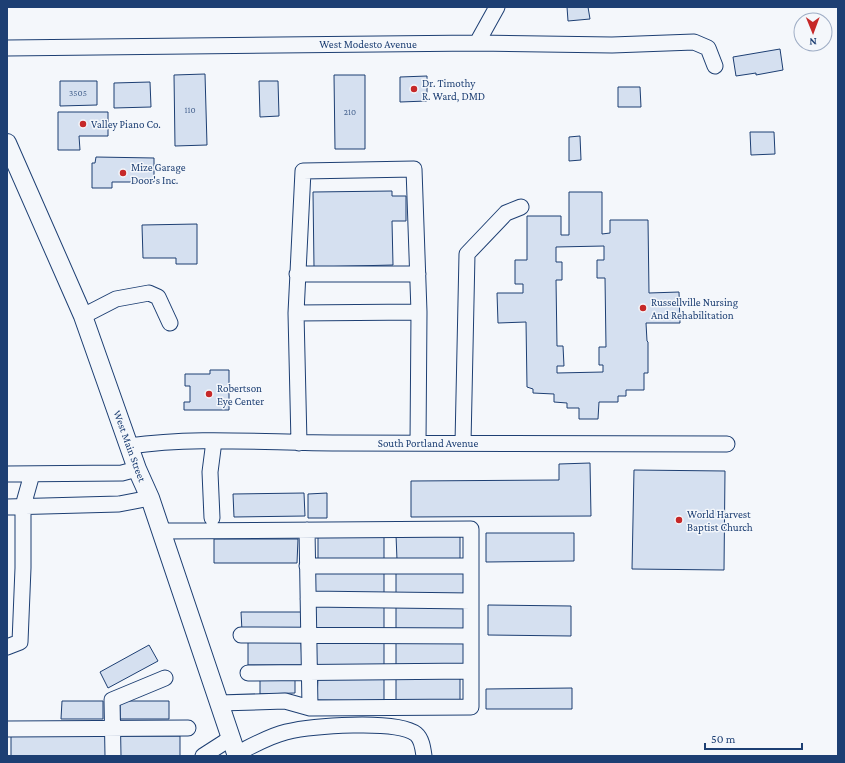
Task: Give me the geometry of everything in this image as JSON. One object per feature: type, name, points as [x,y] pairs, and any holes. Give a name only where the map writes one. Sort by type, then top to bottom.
[{"type":"main road","name":"West Main Street","points":[[7,143],[83,316],[137,469],[150,498],[235,750]]},
{"type":"street","points":[[477,43],[497,7]]},
{"type":"street","name":"West Modesto Avenue","points":[[7,48],[477,43],[612,44],[694,42],[708,48],[715,66]]},
{"type":"street","points":[[298,443],[296,313],[303,171],[414,169],[419,312],[418,443]]},
{"type":"street","points":[[463,443],[467,254],[506,213],[521,207]]},
{"type":"street","points":[[297,274],[418,274]]},
{"type":"street","points":[[83,316],[116,299],[149,293],[158,297],[170,322]]},
{"type":"street","points":[[296,313],[419,312]]},
{"type":"street","points":[[212,518],[210,472],[214,441]]},
{"type":"street","name":"South Portland Avenue","points":[[129,446],[147,443],[214,441],[298,443],[728,444]]},
{"type":"street","points":[[7,474],[122,473],[137,469]]},
{"type":"street","points":[[7,647],[20,642],[23,568],[23,506],[32,474]]},
{"type":"street","points":[[7,507],[119,504],[150,498]]},
{"type":"street","points":[[161,531],[471,529],[471,707],[310,708],[285,701],[219,703]]},
{"type":"street","points":[[307,530],[310,708]]},
{"type":"street","points":[[307,566],[471,566]]},
{"type":"street","points":[[308,599],[471,601]]},
{"type":"street","points":[[241,635],[471,636]]},
{"type":"street","points":[[248,673],[471,671]]},
{"type":"street","points":[[113,756],[112,700],[165,678]]},
{"type":"street","points":[[203,756],[235,750],[285,732],[351,726],[387,725],[402,728],[417,735],[422,743],[424,756]]},
{"type":"street","points":[[7,729],[188,728]]},
{"type":"building","points":[[567,7],[588,7],[590,19],[568,21]]},
{"type":"building","points":[[780,49],[783,70],[756,75],[756,73],[736,76],[733,57]]},
{"type":"building","points":[[205,74],[207,145],[175,146],[174,75]]},
{"type":"building","points":[[334,75],[365,75],[365,149],[335,149]]},
{"type":"building","name":"Dr. Timothy R. Ward, DMD","points":[[427,76],[427,101],[400,102],[400,77]]},
{"type":"building","points":[[60,81],[97,81],[97,105],[60,106]]},
{"type":"building","points":[[259,81],[278,81],[279,116],[260,117]]},
{"type":"building","points":[[150,82],[151,107],[114,108],[114,83]]},
{"type":"building","points":[[618,87],[640,87],[641,107],[618,107]]},
{"type":"building","name":"Valley Piano Co.","points":[[58,112],[108,112],[108,136],[79,136],[80,150],[58,150]]},
{"type":"building","points":[[750,132],[774,132],[775,154],[751,155]]},
{"type":"building","points":[[580,136],[581,160],[569,161],[569,137]]},
{"type":"building","name":"Mize Garage Door's Inc.","points":[[96,157],[154,158],[154,182],[112,182],[112,188],[92,188],[92,163],[95,163]]},
{"type":"building","points":[[392,191],[392,196],[406,196],[406,221],[392,221],[393,265],[314,267],[313,192]]},
{"type":"building","name":"Russellville Nursing And Rehabilitation","points":[[569,192],[602,192],[602,234],[610,233],[610,220],[648,220],[649,293],[679,292],[680,323],[646,323],[648,342],[648,373],[644,373],[644,390],[626,390],[626,396],[618,396],[618,402],[599,402],[598,419],[579,419],[579,408],[567,408],[567,403],[554,402],[554,394],[533,393],[533,389],[527,387],[526,322],[498,323],[497,293],[523,293],[523,284],[515,284],[515,260],[527,260],[527,216],[561,216],[561,235],[569,235]],"holes":[[[604,246],[604,260],[597,260],[597,278],[605,278],[606,347],[599,347],[599,365],[603,365],[603,372],[557,373],[557,366],[564,366],[563,346],[557,346],[556,280],[562,280],[562,262],[556,262],[556,247]]]},
{"type":"building","points":[[197,224],[197,264],[176,264],[176,258],[143,258],[142,225]]},
{"type":"building","name":"Robertson Eye Center","points":[[210,370],[229,370],[229,410],[184,410],[184,402],[190,402],[190,386],[185,386],[185,374],[210,374]]},
{"type":"building","points":[[590,463],[591,516],[411,517],[411,481],[559,480],[559,464]]},
{"type":"building","name":"World Harvest Baptist Church","points":[[634,470],[725,471],[724,570],[632,569]]},
{"type":"building","points":[[304,493],[305,516],[234,517],[233,494]]},
{"type":"building","points":[[327,493],[327,518],[308,518],[308,494]]},
{"type":"building","points":[[486,533],[574,533],[574,561],[486,562]]},
{"type":"building","points":[[318,534],[384,534],[384,559],[318,559]]},
{"type":"building","points":[[396,535],[460,535],[460,560],[397,560]]},
{"type":"building","points":[[214,539],[298,539],[297,563],[214,563]]},
{"type":"building","points":[[396,570],[467,571],[467,595],[396,595]]},
{"type":"building","points":[[313,571],[384,571],[384,595],[313,595]]},
{"type":"building","points":[[313,605],[384,605],[384,629],[313,629]]},
{"type":"building","points":[[488,605],[571,606],[571,636],[488,635]]},
{"type":"building","points":[[396,606],[467,606],[467,630],[396,630]]},
{"type":"building","points":[[241,612],[301,612],[302,630],[242,631]]},
{"type":"building","points":[[313,640],[384,640],[384,665],[313,665]]},
{"type":"building","points":[[248,641],[301,641],[302,665],[248,665]]},
{"type":"building","points":[[396,641],[466,641],[466,665],[396,665]]},
{"type":"building","points":[[149,645],[158,661],[108,688],[100,672]]},
{"type":"building","points":[[260,675],[295,675],[295,693],[260,694]]},
{"type":"building","points":[[318,676],[384,677],[384,701],[317,700]]},
{"type":"building","points":[[396,677],[460,677],[460,701],[396,701]]},
{"type":"building","points":[[572,688],[572,709],[486,709],[486,689]]},
{"type":"building","points":[[62,701],[103,701],[103,719],[61,719]]},
{"type":"building","points":[[120,701],[169,701],[169,719],[120,719]]},
{"type":"building","points":[[11,736],[106,736],[106,756],[11,756]]},
{"type":"building","points":[[120,736],[180,736],[180,756],[120,756]]},
{"type":"place","name":"Dr. Timothy R. Ward, DMD","points":[[414,89]]},
{"type":"place","name":"Valley Piano Co.","points":[[83,124]]},
{"type":"place","name":"Mize Garage Door's Inc.","points":[[123,173]]},
{"type":"place","name":"Russellville Nursing And Rehabilitation","points":[[643,308]]},
{"type":"place","name":"Robertson Eye Center","points":[[209,394]]},
{"type":"place","name":"World Harvest Baptist Church","points":[[679,520]]}]
